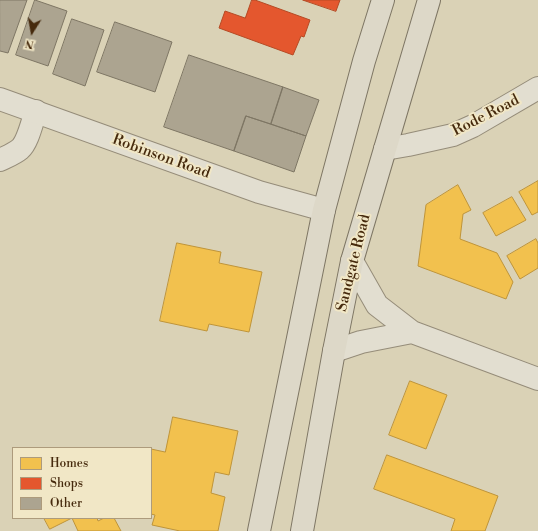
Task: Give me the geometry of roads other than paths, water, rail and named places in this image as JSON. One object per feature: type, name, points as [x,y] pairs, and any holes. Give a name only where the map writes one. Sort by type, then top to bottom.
[{"type":"highway","points":[[260,531],[324,210],[364,61],[383,0]]},
{"type":"highway","name":"Sandgate Road","points":[[302,531],[334,351],[352,261],[430,0]]},
{"type":"street","name":"Rode Road","points":[[385,149],[453,135],[473,126],[538,88]]},
{"type":"street","name":"Robinson Road","points":[[0,99],[259,192],[324,210]]},
{"type":"street","points":[[0,160],[22,147],[26,141],[36,111]]},
{"type":"street","points":[[352,261],[377,305],[412,332],[538,379]]},
{"type":"street","points":[[334,351],[361,342],[412,332]]}]
